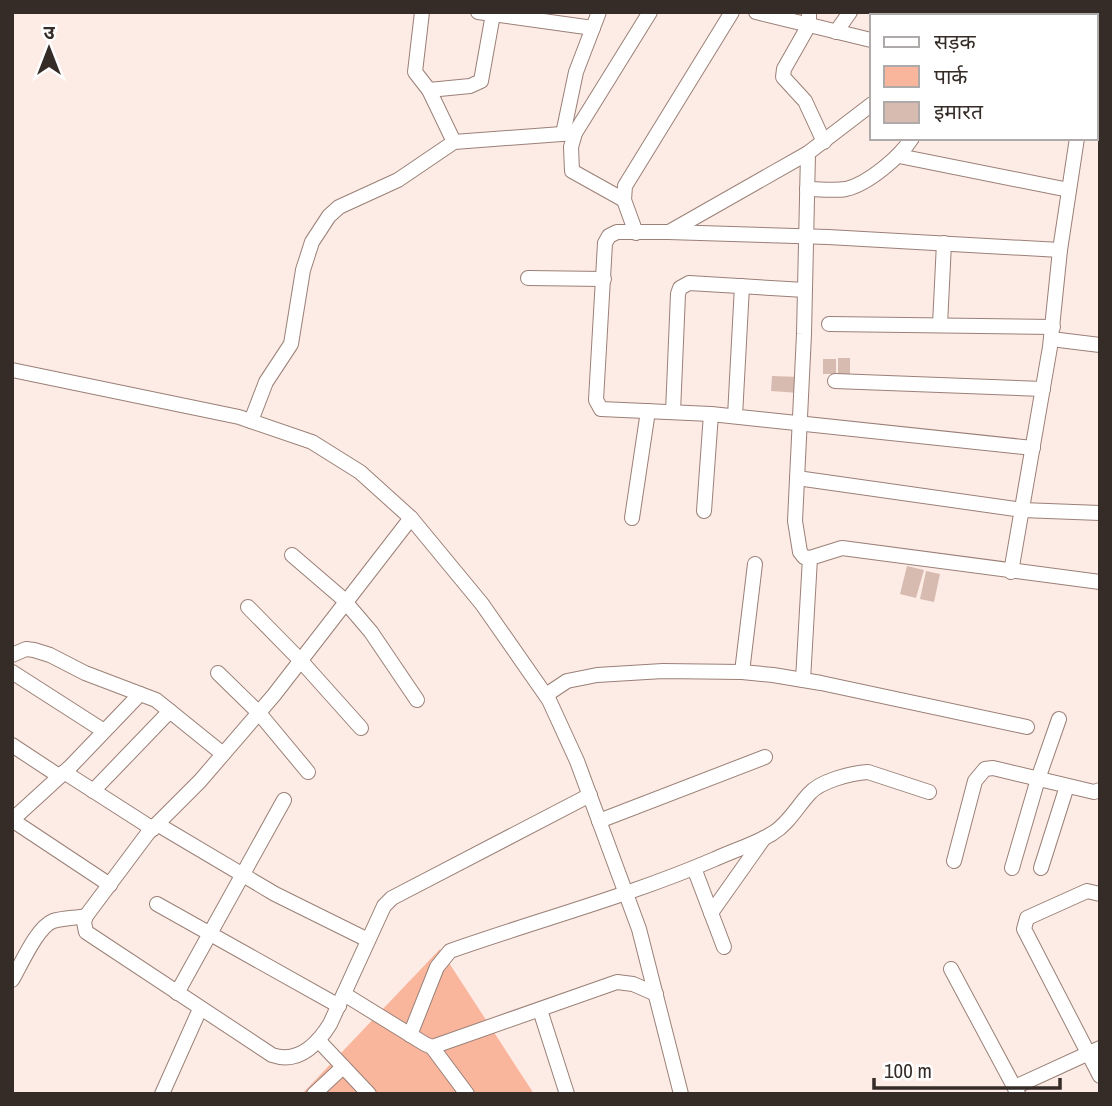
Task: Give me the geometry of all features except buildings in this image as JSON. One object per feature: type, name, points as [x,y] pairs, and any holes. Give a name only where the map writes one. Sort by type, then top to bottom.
[{"type":"street","points":[[422,12],[414,66],[454,142]]},
{"type":"street","points":[[599,12],[576,72],[569,134],[572,171],[624,201]]},
{"type":"street","points":[[569,134],[650,12]]},
{"type":"street","points":[[636,233],[624,201],[625,186],[732,12]]},
{"type":"street","points":[[756,12],[809,19],[835,32],[870,40]]},
{"type":"street","points":[[835,32],[850,12]]},
{"type":"street","points":[[429,90],[470,86],[481,81],[486,13],[536,16],[593,28]]},
{"type":"street","points":[[809,19],[784,69],[783,77],[805,101],[824,142]]},
{"type":"street","points":[[667,232],[808,153],[870,106]]},
{"type":"street","points":[[251,421],[260,394],[291,344],[307,256],[312,242],[329,216],[346,203],[398,180],[454,142],[569,134]]},
{"type":"street","points":[[807,189],[839,190],[858,185],[899,156],[911,140]]},
{"type":"street","points":[[1011,572],[1052,333],[1060,250],[1077,140]]},
{"type":"street","points":[[808,153],[795,521],[797,545],[802,556],[810,558],[842,548],[1100,582]]},
{"type":"street","points":[[899,156],[1069,190]]},
{"type":"street","points":[[1033,448],[735,416],[606,410],[597,405],[596,400],[606,243],[609,236],[617,232],[667,232],[806,236],[1060,250]]},
{"type":"street","points":[[940,325],[944,243]]},
{"type":"street","points":[[528,278],[604,279]]},
{"type":"street","points":[[673,412],[680,288],[690,283],[805,290]]},
{"type":"street","points":[[735,416],[742,286]]},
{"type":"street","points":[[829,324],[940,325],[1052,333],[1100,345]]},
{"type":"street","points":[[12,370],[251,421],[312,442],[360,472],[411,518],[482,604],[546,695],[577,761],[639,929],[681,1094]]},
{"type":"street","points":[[835,381],[1043,389]]},
{"type":"street","points":[[632,518],[648,411]]},
{"type":"street","points":[[704,512],[711,414]]},
{"type":"street","points":[[797,478],[1022,510],[1100,513]]},
{"type":"street","points":[[411,518],[259,713],[155,827],[86,916],[86,932],[272,1055],[281,1058],[300,1056],[318,1040],[330,1024],[384,906],[404,890],[590,795]]},
{"type":"street","points":[[292,555],[346,604],[372,632],[417,700]]},
{"type":"street","points":[[803,680],[810,558]]},
{"type":"street","points":[[742,672],[755,564]]},
{"type":"street","points":[[248,607],[361,727]]},
{"type":"street","points":[[12,655],[20,650],[34,650],[156,700],[223,754]]},
{"type":"street","points":[[546,695],[567,681],[597,675],[663,671],[742,672],[803,680],[1027,727]]},
{"type":"street","points":[[12,672],[104,731]]},
{"type":"street","points":[[219,673],[259,713],[308,772]]},
{"type":"street","points":[[110,885],[12,820],[62,774],[140,694]]},
{"type":"street","points":[[93,791],[170,711]]},
{"type":"street","points":[[1012,868],[1059,719]]},
{"type":"street","points":[[12,745],[275,894],[369,940]]},
{"type":"street","points":[[600,821],[765,757]]},
{"type":"street","points":[[954,861],[979,774],[985,769],[993,768],[1094,792],[1100,790]]},
{"type":"street","points":[[410,1035],[437,967],[450,951],[694,868],[765,837],[785,823],[816,788],[860,772],[874,773],[929,792]]},
{"type":"street","points":[[1041,868],[1067,786]]},
{"type":"street","points":[[177,993],[284,800]]},
{"type":"street","points":[[711,913],[765,837]]},
{"type":"street","points":[[694,868],[724,947]]},
{"type":"street","points":[[1100,894],[1087,891],[1027,918],[1023,924],[1094,1050],[1100,1076]]},
{"type":"street","points":[[157,905],[432,1047],[467,1094]]},
{"type":"street","points":[[12,980],[40,931],[48,924],[86,916]]},
{"type":"street","points":[[951,969],[1017,1090],[1094,1050]]},
{"type":"street","points":[[432,1047],[617,982],[634,984],[656,994]]},
{"type":"street","points":[[162,1094],[200,1009]]},
{"type":"street","points":[[540,1010],[568,1094]]},
{"type":"street","points":[[318,1040],[369,1094]]},
{"type":"street","points":[[314,1094],[343,1067]]},
{"type":"green space","points":[[440,949],[534,1094],[302,1094]]}]
